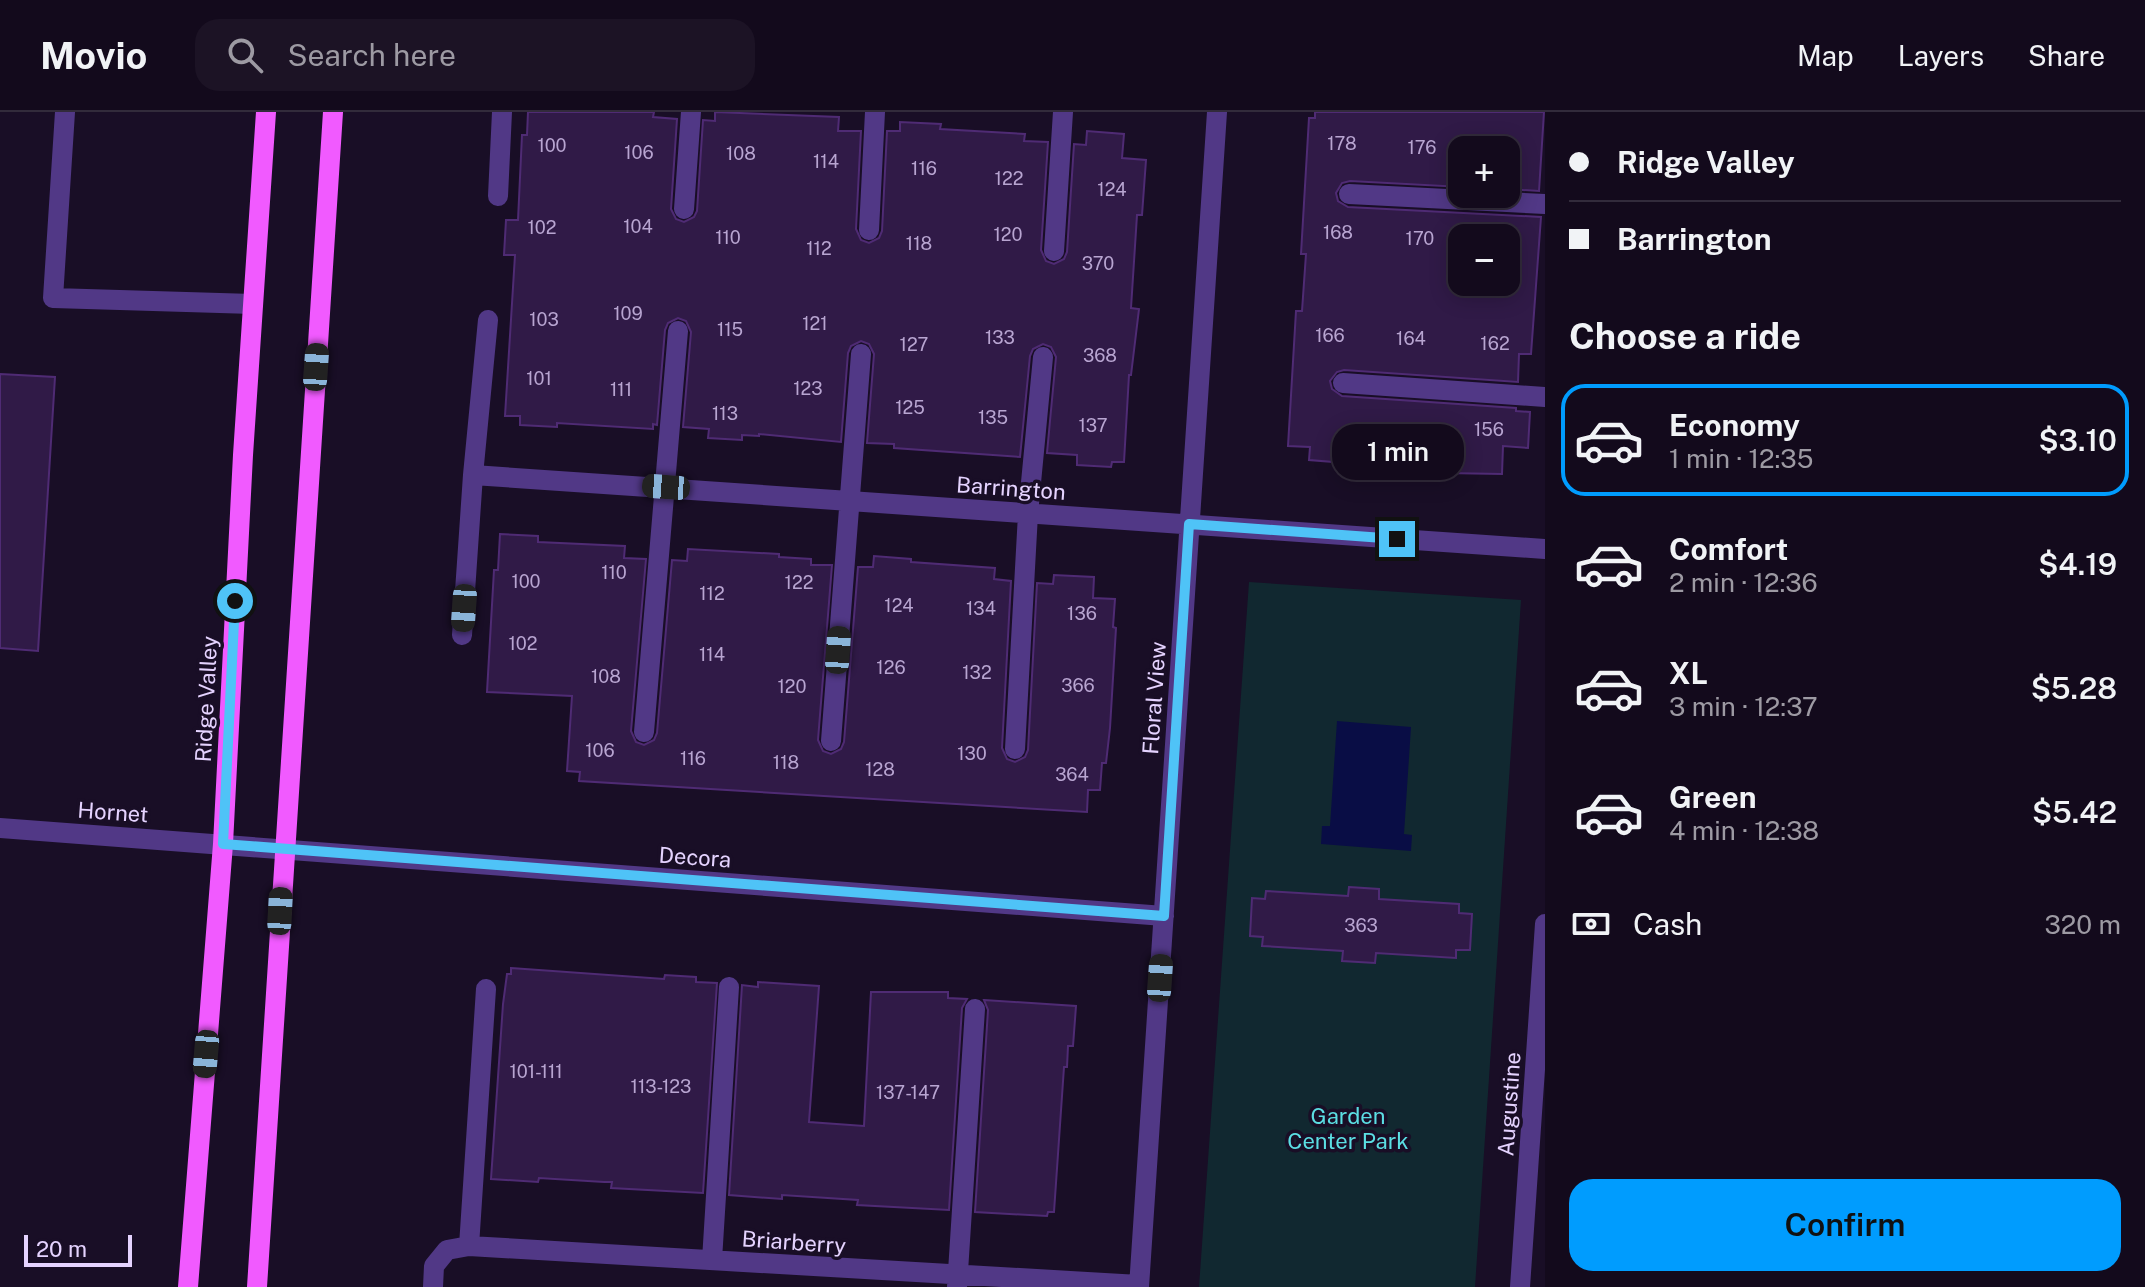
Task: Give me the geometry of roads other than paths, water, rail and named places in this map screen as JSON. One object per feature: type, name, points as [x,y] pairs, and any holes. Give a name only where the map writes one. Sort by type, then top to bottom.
[{"type":"main road","name":"Ridge Valley","points":[[188,1287],[223,844],[266,112]]},
{"type":"main road","points":[[257,1287],[333,112]]},
{"type":"street","points":[[65,112],[53,298],[253,304]]},
{"type":"street","points":[[498,196],[502,112]]},
{"type":"street","points":[[684,209],[691,112]]},
{"type":"street","points":[[869,230],[875,112]]},
{"type":"street","points":[[1054,251],[1063,112]]},
{"type":"street","name":"Floral View","points":[[1139,1286],[1217,112]]},
{"type":"street","points":[[1349,194],[1545,204]]},
{"type":"street","points":[[462,635],[488,320]]},
{"type":"street","points":[[644,732],[678,331]]},
{"type":"street","points":[[831,741],[861,354]]},
{"type":"street","points":[[1015,749],[1028,514],[1043,357]]},
{"type":"street","points":[[1343,383],[1545,397]]},
{"type":"street","name":"Barrington","points":[[473,475],[1545,549]]},
{"type":"street","name":"Hornet","points":[[0,828],[223,844]]},
{"type":"street","name":"Decora","points":[[223,844],[1164,916]]},
{"type":"street","name":"Augustine","points":[[1520,1287],[1539,1103],[1545,924]]},
{"type":"street","points":[[712,1260],[729,987]]},
{"type":"street","points":[[469,1246],[486,989]]},
{"type":"street","points":[[958,1281],[975,1009]]},
{"type":"street","name":"Briarberry","points":[[433,1287],[434,1266],[447,1250],[469,1246],[712,1260],[958,1281],[1139,1286]]},
{"type":"park label","name":"Garden Center Park","points":[[1348,1128]]}]
